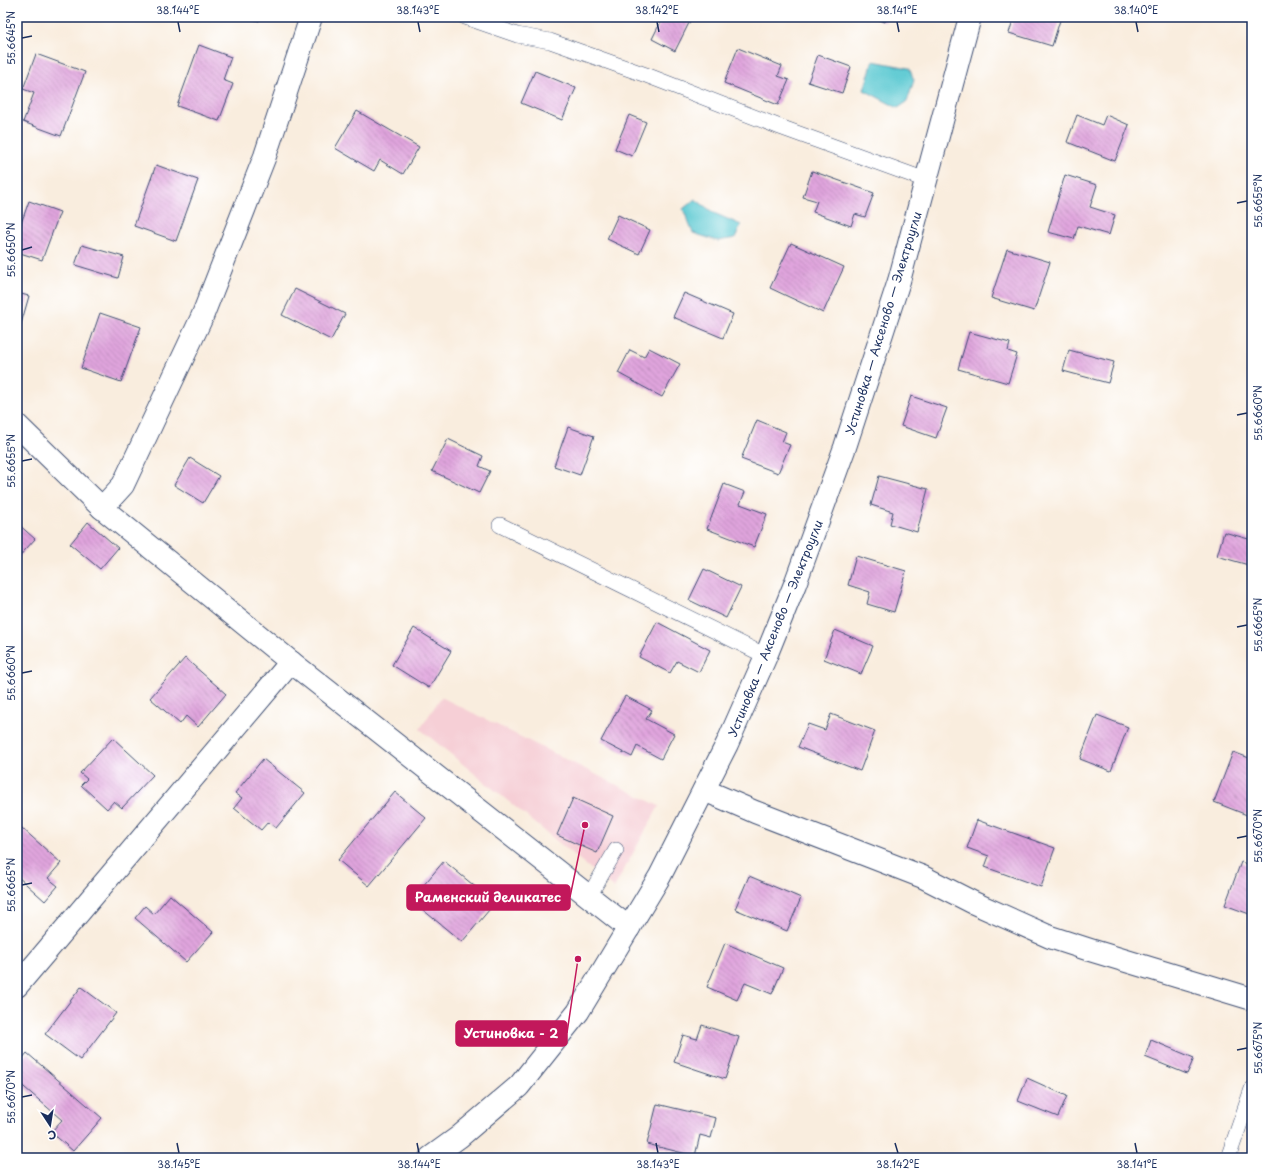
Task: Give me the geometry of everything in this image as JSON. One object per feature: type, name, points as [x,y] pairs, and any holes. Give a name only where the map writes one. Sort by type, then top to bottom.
[{"type":"street","points":[[102,508],[123,485],[202,317],[265,156],[311,17]]},
{"type":"street","name":"Устиновка — Аксеново — Электроугли","points":[[430,1158],[459,1137],[519,1086],[578,1012],[660,876],[727,744],[766,656],[795,584],[845,447],[899,281],[970,17]]},
{"type":"street","points":[[17,425],[102,508],[291,662],[629,928]]},
{"type":"street","points":[[17,986],[291,662]]},
{"type":"street","points":[[704,790],[755,812],[923,877],[974,903],[1050,937],[1252,999]]},
{"type":"lane","points":[[465,17],[517,35],[550,41],[646,75],[780,127],[926,180]]},
{"type":"lane","points":[[500,525],[766,656]]},
{"type":"lane","points":[[589,896],[616,850]]},
{"type":"lane","points":[[1228,1158],[1252,1089]]},
{"type":"shaded area","points":[[441,697],[659,806],[614,888],[420,729]]},
{"type":"water","points":[[873,61],[909,68],[914,80],[907,102],[898,108],[864,90]]},
{"type":"water","points":[[695,199],[714,213],[741,225],[735,238],[718,241],[693,233],[683,209]]},
{"type":"building","points":[[246,17],[260,17],[259,21]]},
{"type":"building","points":[[663,17],[683,17],[690,21],[675,51],[652,39]]},
{"type":"building","points":[[872,17],[887,17],[885,22]]},
{"type":"building","points":[[1014,17],[1061,17],[1052,46],[1009,33]]},
{"type":"building","points":[[199,45],[231,57],[223,80],[233,84],[219,121],[177,106]]},
{"type":"building","points":[[738,48],[782,66],[778,76],[789,80],[778,105],[724,83]]},
{"type":"building","points":[[36,54],[85,72],[61,136],[23,122],[34,93],[23,89]]},
{"type":"building","points":[[818,55],[851,67],[842,93],[808,82]]},
{"type":"building","points":[[535,71],[576,88],[562,120],[521,103]]},
{"type":"building","points":[[357,111],[419,147],[403,174],[380,160],[374,171],[335,148]]},
{"type":"building","points":[[629,115],[646,122],[632,156],[615,149]]},
{"type":"building","points":[[1077,115],[1102,125],[1106,115],[1129,125],[1115,161],[1067,142]]},
{"type":"building","points":[[156,165],[198,180],[176,241],[134,226]]},
{"type":"building","points":[[812,171],[874,193],[865,217],[855,214],[851,226],[813,212],[817,201],[803,197]]},
{"type":"building","points":[[1065,175],[1097,185],[1090,207],[1115,215],[1109,235],[1078,226],[1074,239],[1048,232]]},
{"type":"building","points":[[29,201],[60,212],[42,260],[17,252],[17,235]]},
{"type":"building","points":[[618,215],[650,230],[639,254],[607,239]]},
{"type":"building","points":[[791,243],[844,267],[823,313],[770,288]]},
{"type":"building","points":[[82,245],[124,257],[118,278],[75,265]]},
{"type":"building","points":[[1007,249],[1050,262],[1034,311],[991,298]]},
{"type":"building","points":[[295,289],[345,314],[331,340],[282,315]]},
{"type":"building","points":[[17,293],[29,296],[19,331],[17,331]]},
{"type":"building","points":[[684,293],[733,314],[723,338],[673,317]]},
{"type":"building","points":[[100,313],[141,327],[121,382],[81,368]]},
{"type":"building","points":[[969,332],[1010,343],[1008,351],[1017,354],[1008,383],[958,369]]},
{"type":"building","points":[[649,348],[680,364],[662,397],[618,373],[630,350],[644,357]]},
{"type":"building","points":[[1069,350],[1114,362],[1108,383],[1063,371]]},
{"type":"building","points":[[911,396],[947,408],[936,438],[901,426]]},
{"type":"building","points":[[757,420],[786,432],[782,442],[790,445],[778,473],[741,459]]},
{"type":"building","points":[[568,427],[594,436],[580,475],[554,466]]},
{"type":"building","points":[[448,439],[483,456],[479,466],[490,471],[479,493],[432,471]]},
{"type":"building","points":[[190,458],[219,476],[203,503],[174,485]]},
{"type":"building","points":[[879,476],[928,489],[917,532],[890,524],[893,512],[871,505]]},
{"type":"building","points":[[724,484],[745,492],[740,504],[767,514],[754,547],[707,529]]},
{"type":"building","points":[[88,522],[118,548],[100,569],[70,544]]},
{"type":"building","points":[[17,523],[35,539],[17,559]]},
{"type":"building","points":[[1224,532],[1252,540],[1252,566],[1217,556]]},
{"type":"building","points":[[856,556],[906,571],[894,612],[867,604],[870,592],[848,585]]},
{"type":"building","points":[[704,569],[741,587],[726,618],[689,600]]},
{"type":"building","points":[[657,622],[710,650],[699,672],[677,661],[670,673],[639,657]]},
{"type":"building","points":[[414,628],[451,651],[429,688],[392,665]]},
{"type":"building","points":[[835,630],[873,646],[861,674],[824,659]]},
{"type":"building","points":[[185,658],[226,694],[198,727],[186,716],[180,724],[150,698]]},
{"type":"building","points":[[625,696],[652,710],[646,719],[674,734],[661,759],[637,746],[632,757],[601,741]]},
{"type":"building","points":[[831,714],[875,731],[860,771],[798,747],[808,724],[825,730]]},
{"type":"building","points":[[1097,715],[1128,727],[1111,771],[1080,759]]},
{"type":"building","points":[[113,738],[153,775],[122,808],[114,801],[107,809],[81,785],[87,779],[80,773]]},
{"type":"building","points":[[1233,752],[1252,759],[1252,817],[1214,802]]},
{"type":"building","points":[[263,759],[305,793],[276,828],[268,822],[261,830],[234,808],[242,798],[235,793]]},
{"type":"building","points":[[395,792],[426,818],[369,886],[338,860]]},
{"type":"building","points":[[573,798],[613,816],[597,853],[557,835]]},
{"type":"building","points":[[977,820],[1055,848],[1041,887],[985,867],[989,856],[967,848]]},
{"type":"building","points":[[22,828],[61,863],[48,878],[58,886],[45,901],[17,876],[17,833]]},
{"type":"building","points":[[444,861],[495,903],[462,942],[411,900]]},
{"type":"building","points":[[1241,862],[1252,866],[1252,915],[1225,905]]},
{"type":"building","points":[[749,876],[801,898],[787,931],[735,909]]},
{"type":"building","points":[[170,895],[213,932],[186,962],[135,918],[145,906],[154,914]]},
{"type":"building","points":[[725,943],[783,968],[772,994],[745,983],[737,1000],[707,987]]},
{"type":"building","points":[[81,987],[116,1013],[80,1060],[45,1034]]},
{"type":"building","points":[[702,1025],[739,1037],[725,1079],[674,1062],[683,1035],[697,1039]]},
{"type":"building","points":[[1151,1040],[1194,1058],[1187,1074],[1145,1057]]},
{"type":"building","points":[[27,1053],[102,1118],[73,1151],[51,1132],[62,1120],[17,1081],[17,1065]]},
{"type":"building","points":[[1027,1078],[1067,1096],[1058,1117],[1018,1101]]},
{"type":"building","points":[[657,1104],[716,1118],[711,1138],[700,1135],[695,1156],[647,1144]]},
{"type":"place","name":"Раменский деликатес","points":[[585,825]]},
{"type":"place","name":"Устиновка - 2","points":[[578,959]]}]
